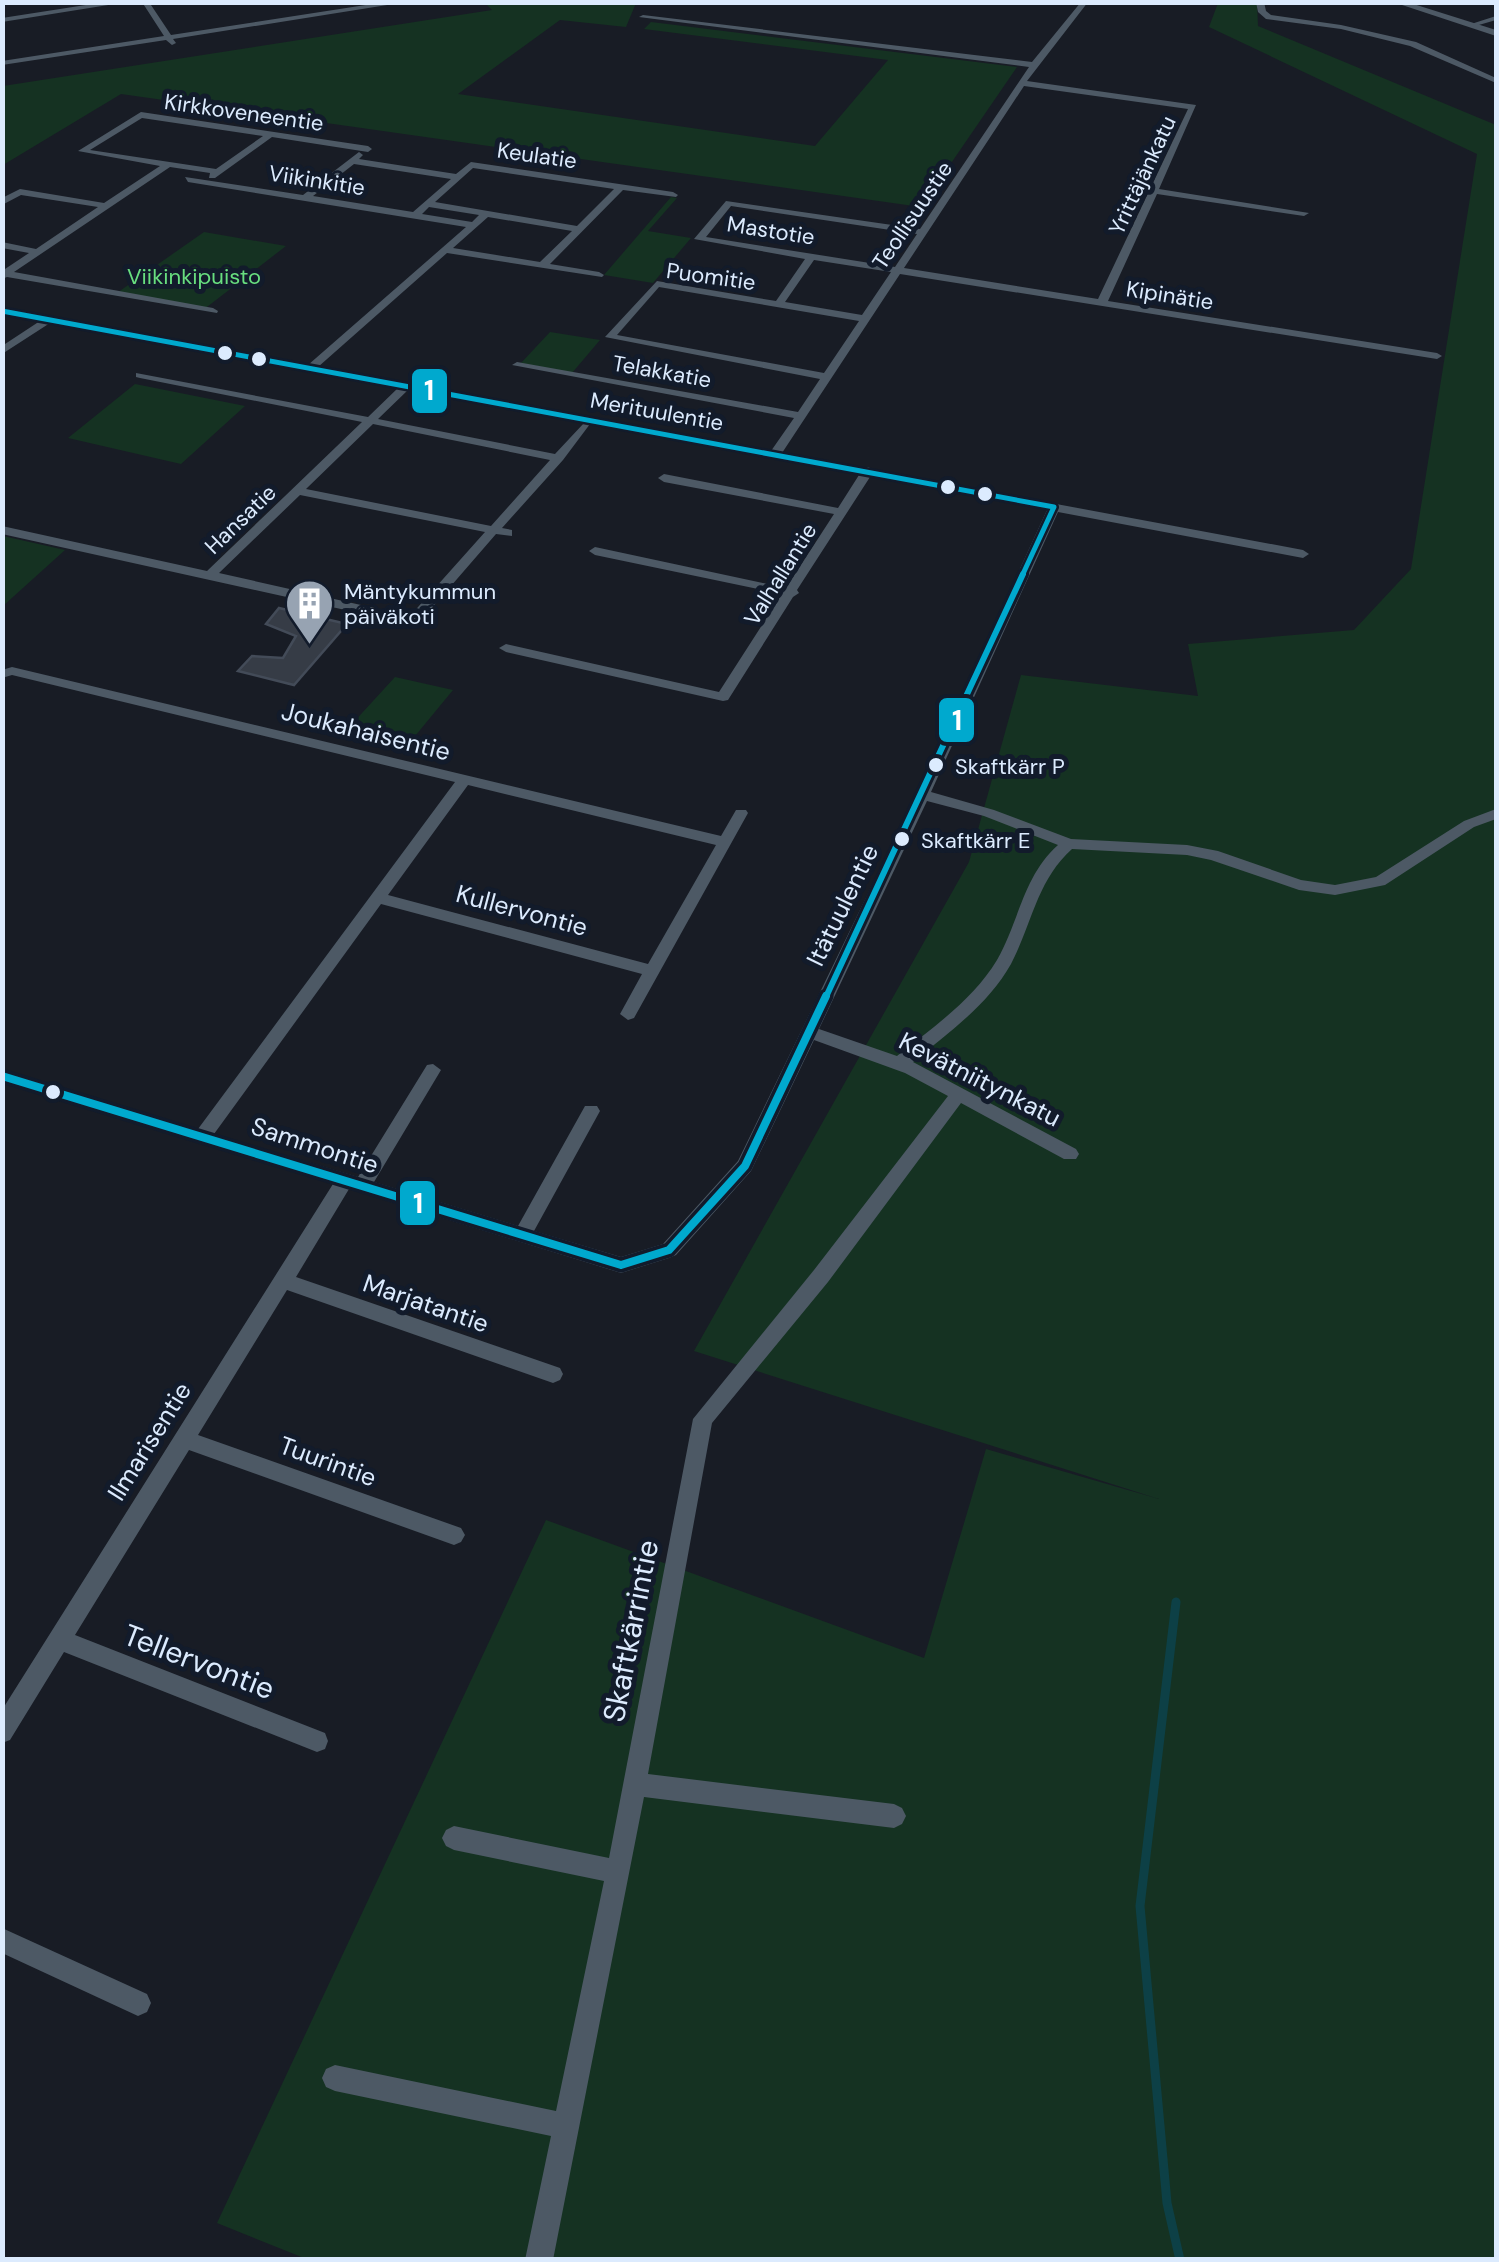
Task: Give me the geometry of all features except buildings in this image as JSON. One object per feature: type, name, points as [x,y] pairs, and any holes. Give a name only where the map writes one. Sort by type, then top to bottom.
[{"type":"street","points":[[2,20],[124,2]]},
{"type":"street","points":[[145,2],[172,41]]},
{"type":"street","points":[[2,63],[172,41],[403,2]]},
{"type":"street","name":"Teollisuustie","points":[[776,453],[1034,65],[1085,2]]},
{"type":"street","points":[[1260,2],[1264,15],[1413,44],[1496,81]]},
{"type":"street","points":[[1397,2],[1496,33]]},
{"type":"street","points":[[643,17],[1034,65]]},
{"type":"street","points":[[1472,25],[1496,18]]},
{"type":"street","name":"Yrittäjänkatu","points":[[1022,84],[1193,107],[1101,304]]},
{"type":"street","name":"Kirkkoveneentie","points":[[218,172],[82,151],[141,115],[368,149],[353,161]]},
{"type":"street","points":[[203,182],[271,134]]},
{"type":"street","points":[[305,198],[353,161]]},
{"type":"street","name":"Keulatie","points":[[353,161],[458,177],[471,166],[672,195]]},
{"type":"street","points":[[4,275],[166,165]]},
{"type":"street","name":"Viikinkitie","points":[[153,174],[474,225]]},
{"type":"street","points":[[414,216],[458,177]]},
{"type":"street","points":[[542,266],[621,187]]},
{"type":"street","points":[[2,202],[20,192],[106,206]]},
{"type":"street","points":[[1155,192],[1304,213]]},
{"type":"street","name":"Mastotie","points":[[898,272],[698,239],[729,203],[923,232]]},
{"type":"street","points":[[426,204],[578,229]]},
{"type":"street","points":[[312,367],[486,214]]},
{"type":"street","points":[[2,245],[37,252]]},
{"type":"street","points":[[446,250],[599,276]]},
{"type":"street","points":[[778,305],[811,257]]},
{"type":"street","name":"Kipinätie","points":[[898,272],[1437,356]]},
{"type":"street","points":[[4,275],[213,311]]},
{"type":"street","name":"Puomitie","points":[[826,377],[610,337],[657,284],[866,319]]},
{"type":"street","name":"Merituulentie","points":[[2,311],[1304,554]]},
{"type":"street","points":[[2,351],[48,320]]},
{"type":"street","name":"Telakkatie","points":[[516,365],[800,416]]},
{"type":"street","points":[[140,375],[559,458]]},
{"type":"street","name":"Hansatie","points":[[2,530],[210,576],[406,386]]},
{"type":"street","points":[[210,576],[413,621],[501,531],[586,426]]},
{"type":"street","name":"Valhallantie","points":[[506,648],[723,697],[793,593],[868,470]]},
{"type":"street","points":[[664,478],[842,512]]},
{"type":"street","points":[[298,490],[501,531]]},
{"type":"street","name":"Itätuulentie","points":[[669,1250],[744,1166],[1054,507]]},
{"type":"street","points":[[595,551],[793,593]]},
{"type":"street","name":"Joukahaisentie","points":[[2,674],[27,674],[464,780],[203,1135]]},
{"type":"street","points":[[464,780],[724,842]]},
{"type":"street","points":[[922,794],[989,813],[1069,844],[1187,850],[1213,855],[1299,886],[1336,890],[1380,880],[1469,824],[1496,814]]},
{"type":"street","points":[[628,1014],[741,813]]},
{"type":"street","points":[[900,1063],[982,993],[1004,962],[1042,869],[1069,844]]},
{"type":"street","name":"Kullervontie","points":[[379,898],[652,971]]},
{"type":"street","name":"Kevätniitynkatu","points":[[809,1032],[900,1063],[1070,1154]]},
{"type":"street","name":"Ilmarisentie","points":[[2,1732],[282,1280],[433,1070]]},
{"type":"street","name":"Sammontie","points":[[2,1076],[620,1265],[669,1250]]},
{"type":"street","name":"Skaftkärrintie","points":[[539,2260],[618,1872],[703,1419],[821,1276],[958,1095]]},
{"type":"street","points":[[522,1235],[591,1111]]},
{"type":"street","name":"Marjatantie","points":[[282,1280],[554,1374]]},
{"type":"street","name":"Tuurintie","points":[[183,1439],[454,1535]]},
{"type":"street","name":"Tellervontie","points":[[58,1640],[317,1741]]},
{"type":"street","points":[[633,1784],[894,1816]]},
{"type":"street","points":[[454,1838],[618,1872]]},
{"type":"street","points":[[2,1940],[138,2003]]},
{"type":"street","points":[[335,2078],[566,2126]]},
{"type":"green space","points":[[485,3],[636,3],[626,27],[560,20],[458,94],[815,146],[888,60],[644,29],[651,22],[1017,67],[921,207],[121,94],[3,165],[3,86],[492,10]]},
{"type":"green space","points":[[1218,3],[1257,3],[1258,26],[1496,125],[1496,2259],[309,2260],[217,2223],[546,1520],[924,1658],[986,1449],[1159,1499],[694,1351],[969,862],[1021,675],[1198,696],[1188,644],[1354,630],[1411,569],[1477,154],[1209,27]]},
{"type":"green space","points":[[671,197],[677,198],[648,231],[691,238],[653,283],[604,275]]},
{"type":"green space","name":"Viikinkipuisto","points":[[204,232],[286,246],[203,310],[114,295]]},
{"type":"green space","points":[[550,332],[600,340],[572,373],[521,363]]},
{"type":"green space","points":[[135,384],[245,406],[181,464],[68,438]]},
{"type":"green space","points":[[2,536],[65,550],[3,606]]},
{"type":"green space","points":[[395,677],[453,690],[411,741],[351,725]]},
{"type":"waterway","points":[[1176,1602],[1140,1906],[1167,2203],[1180,2260]]},
{"type":"transit line","name":"1","points":[[2,311],[1054,507],[916,809],[745,1166],[669,1250],[621,1265],[2,1076]]},
{"type":"place","name":"Mäntykummun päiväkoti","points":[[309,646]]},
{"type":"place","name":"Skaftkärr P","points":[[936,765]]},
{"type":"place","name":"Skaftkärr E","points":[[902,839]]}]
